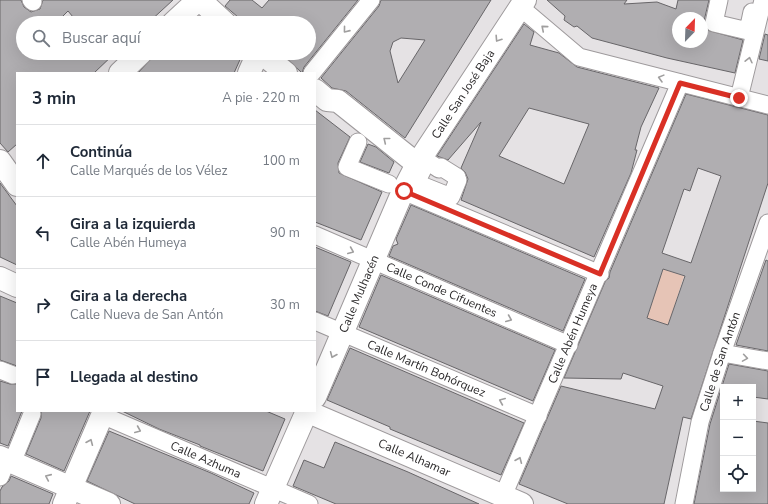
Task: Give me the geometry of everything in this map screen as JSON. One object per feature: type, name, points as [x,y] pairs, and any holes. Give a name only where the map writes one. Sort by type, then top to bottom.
[{"type":"street","points":[[182,16],[199,0],[217,16]]},
{"type":"street","points":[[313,72],[371,0]]},
{"type":"street","points":[[719,0],[714,23],[748,31],[754,0]]},
{"type":"street","points":[[739,98],[763,0]]},
{"type":"street","points":[[519,2],[579,57],[768,105]]},
{"type":"street","name":"Calle San José Baja","points":[[396,188],[422,163],[519,2]]},
{"type":"street","points":[[121,72],[134,60]]},
{"type":"street","points":[[250,72],[256,60]]},
{"type":"street","points":[[268,60],[285,72]]},
{"type":"street","name":"Calle Abén Humeya","points":[[504,499],[680,83]]},
{"type":"street","points":[[316,91],[327,100],[338,102],[422,163]]},
{"type":"street","points":[[358,142],[347,167],[600,274]]},
{"type":"street","name":"Calle Mulhacén","points":[[316,395],[374,260],[396,188]]},
{"type":"street","name":"Calle de San Antón","points":[[684,504],[700,422],[722,353],[768,222]]},
{"type":"street","name":"Calle Conde Cifuentes","points":[[316,235],[569,345]]},
{"type":"street","points":[[0,278],[16,286]]},
{"type":"street","name":"Calle Martín Bohórquez","points":[[316,321],[538,416]]},
{"type":"street","points":[[722,353],[768,361]]},
{"type":"street","points":[[269,496],[307,412]]},
{"type":"street","name":"Calle Alhamar","points":[[309,412],[504,499]]},
{"type":"street","points":[[68,496],[103,413]]},
{"type":"street","name":"Calle Azhuma","points":[[103,413],[269,496],[309,504]]},
{"type":"street","points":[[32,414],[6,462],[68,496],[109,504]]},
{"type":"shaded area","points":[[663,269],[684,276],[672,314],[670,344],[656,321],[647,318]]},
{"type":"building","points":[[0,0],[21,0],[24,7],[31,12],[40,9],[43,0],[173,0],[156,16],[72,16],[68,11],[63,16],[16,16],[16,60],[108,60],[95,72],[16,72],[16,145],[8,152],[0,143]]},
{"type":"building","points":[[230,0],[252,0],[262,8],[269,0],[358,0],[316,52],[316,16],[237,16],[225,6]]},
{"type":"building","points":[[381,0],[491,0],[405,138],[346,91],[332,88],[321,78],[379,6]],"holes":[[[401,38],[425,40],[398,83],[390,51],[393,42]]]},
{"type":"building","points":[[547,0],[627,0],[624,4],[657,2],[676,9],[678,0],[709,0],[706,12],[672,12],[672,48],[708,48],[708,30],[743,40],[735,73],[667,58],[592,38],[577,26],[574,27],[564,20],[565,16]]},
{"type":"building","points":[[524,24],[534,32],[530,45],[559,53],[577,67],[659,88],[641,127],[631,173],[594,257],[461,200],[468,179],[465,172],[461,168],[481,122],[448,160],[437,156]],"holes":[[[529,108],[589,124],[564,184],[499,156]]]},
{"type":"building","points":[[765,34],[768,35],[768,61],[759,59]]},
{"type":"building","points":[[150,60],[240,60],[234,72],[139,72]]},
{"type":"building","points":[[288,60],[310,60],[301,72]]},
{"type":"building","points":[[686,94],[768,115],[768,183],[691,419],[683,417],[664,504],[568,504],[519,484],[561,386],[655,409],[663,386],[623,373],[621,379],[564,378],[605,282],[609,278],[610,272]],"holes":[[[698,168],[721,176],[691,263],[662,253],[684,189],[690,191]],[[663,269],[685,276],[668,325],[647,318]]]},
{"type":"building","points":[[316,111],[350,137],[338,163],[339,173],[382,192],[361,240],[316,222]]},
{"type":"building","points":[[368,144],[376,147],[394,162],[389,173],[360,162]]},
{"type":"building","points":[[0,183],[16,205],[16,265],[0,257]]},
{"type":"building","points":[[411,205],[585,279],[563,331],[389,256],[393,246],[398,244],[396,239]]},
{"type":"building","points":[[316,247],[351,262],[328,316],[316,311]]},
{"type":"building","points":[[766,260],[768,261],[768,351],[736,345]]},
{"type":"building","points":[[381,275],[555,350],[533,401],[359,327]]},
{"type":"building","points":[[0,296],[16,303],[16,366],[0,360]]},
{"type":"building","points":[[350,348],[524,423],[501,475],[390,429],[390,427],[327,400]]},
{"type":"building","points":[[729,364],[768,371],[768,399],[756,397],[756,384],[723,384]]},
{"type":"building","points":[[0,381],[16,384],[16,412],[22,412],[8,446],[0,443]]},
{"type":"building","points":[[720,392],[720,492],[756,492],[756,421],[768,423],[768,504],[694,504],[710,424]]},
{"type":"building","points":[[41,412],[90,412],[64,471],[26,454],[41,418]]},
{"type":"building","points":[[124,412],[268,412],[285,419],[263,471],[159,429]]},
{"type":"building","points":[[109,431],[211,473],[254,493],[249,504],[135,504],[87,481]]},
{"type":"building","points":[[335,442],[408,472],[479,504],[336,504],[293,486],[304,460],[324,468]]},
{"type":"building","points":[[11,476],[53,494],[49,504],[0,504],[0,491],[9,481]]},
{"type":"route","points":[[404,191],[600,274],[679,89],[680,83],[739,98]]}]
